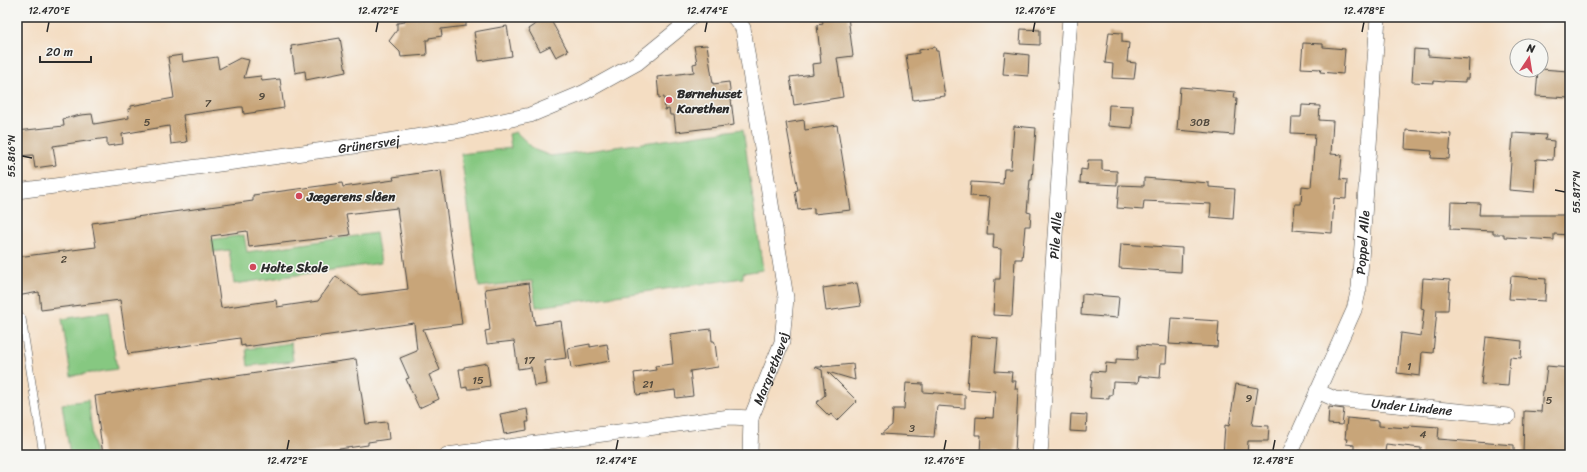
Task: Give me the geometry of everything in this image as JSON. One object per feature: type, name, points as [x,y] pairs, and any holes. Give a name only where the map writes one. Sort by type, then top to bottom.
[{"type":"street","name":"Grünersvej","points":[[17,190],[362,145],[461,130],[530,115],[582,93],[637,63],[680,28],[691,17]]},
{"type":"street","name":"Margrethevej","points":[[446,455],[730,417],[751,418],[782,342],[786,298],[743,28],[734,17]]},
{"type":"street","name":"Pile Alle","points":[[1040,455],[1070,17]]},
{"type":"street","name":"Poppel Alle","points":[[1289,455],[1354,310],[1359,288],[1378,17]]},
{"type":"street","name":"Under Lindene","points":[[1317,391],[1335,399],[1508,416]]},
{"type":"street","points":[[750,455],[751,418]]},
{"type":"lane","points":[[17,313],[22,318],[43,455]]},
{"type":"green space","points":[[743,129],[763,270],[743,273],[743,278],[537,307],[532,281],[479,287],[461,154],[511,148],[509,134],[516,132],[535,150],[551,156]]},
{"type":"green space","points":[[376,233],[381,263],[234,284],[229,250],[188,255],[186,243],[244,235],[247,252]]},
{"type":"green space","points":[[108,312],[117,369],[71,376],[62,319]]},
{"type":"green space","points":[[291,343],[293,361],[248,366],[246,349]]},
{"type":"green space","points":[[88,400],[95,455],[70,455],[62,404]]},
{"type":"building","points":[[405,17],[466,17],[466,26],[441,29],[442,36],[429,38],[429,40],[426,40],[427,55],[401,57],[400,52],[389,41],[397,30],[397,23],[405,22]]},
{"type":"building","points":[[534,17],[549,17],[568,51],[556,57],[550,46],[540,51],[528,29],[537,23]]},
{"type":"building","points":[[822,17],[848,17],[853,56],[837,58],[843,97],[794,105],[790,77],[813,74],[812,64],[821,63],[817,25],[823,24]]},
{"type":"building","points":[[507,26],[512,56],[479,61],[474,32]]},
{"type":"building","points":[[1021,29],[1040,30],[1040,45],[1020,44]]},
{"type":"building","points":[[1109,32],[1122,33],[1122,42],[1129,43],[1127,62],[1136,63],[1134,79],[1112,78],[1113,64],[1105,63]]},
{"type":"building","points":[[340,38],[346,72],[306,80],[305,71],[295,73],[291,46]]},
{"type":"building","points":[[1303,43],[1323,44],[1323,47],[1345,49],[1343,74],[1320,72],[1321,69],[1301,68]]},
{"type":"building","points":[[707,45],[713,84],[729,82],[734,125],[676,132],[674,115],[670,115],[669,109],[665,110],[664,97],[659,98],[657,77],[694,72],[693,64],[697,63],[694,46]]},
{"type":"building","points":[[935,47],[936,51],[938,51],[945,96],[913,100],[906,55],[919,53],[919,50]]},
{"type":"building","points":[[1414,49],[1428,50],[1428,56],[1469,59],[1468,79],[1465,79],[1465,82],[1412,82]]},
{"type":"building","points":[[1005,52],[1029,55],[1028,76],[1003,74]]},
{"type":"building","points":[[182,55],[183,62],[217,57],[219,69],[240,58],[249,60],[244,78],[261,76],[262,81],[280,79],[284,108],[244,114],[243,107],[239,107],[183,115],[187,142],[171,144],[169,126],[122,134],[123,144],[107,146],[107,138],[53,146],[56,165],[35,168],[33,155],[17,156],[17,131],[64,126],[63,119],[81,115],[92,114],[94,124],[129,118],[128,109],[131,109],[131,106],[174,98],[168,57]]},
{"type":"building","points":[[1549,70],[1568,71],[1567,76],[1570,76],[1570,98],[1536,96],[1537,78],[1549,78]]},
{"type":"building","points":[[1180,87],[1235,92],[1234,98],[1237,98],[1234,135],[1177,130]]},
{"type":"building","points":[[1109,105],[1133,106],[1132,128],[1108,126]]},
{"type":"building","points":[[1302,105],[1320,106],[1319,120],[1333,121],[1331,154],[1342,155],[1340,179],[1347,180],[1346,199],[1334,198],[1332,233],[1293,230],[1295,204],[1301,204],[1302,186],[1311,187],[1315,134],[1291,133],[1292,117],[1301,117]]},
{"type":"building","points":[[804,120],[805,130],[837,125],[851,210],[814,214],[814,208],[798,210],[795,191],[798,190],[786,123]]},
{"type":"building","points":[[1014,126],[1036,128],[1032,180],[1030,180],[1027,212],[1031,213],[1030,226],[1025,226],[1022,259],[1015,259],[1012,316],[993,315],[995,279],[1000,279],[1001,249],[993,248],[994,234],[987,234],[990,197],[970,196],[971,182],[1003,184],[1004,169],[1011,169]]},
{"type":"building","points":[[1406,130],[1451,134],[1449,159],[1431,158],[1432,151],[1405,149]]},
{"type":"building","points":[[1513,133],[1546,135],[1545,140],[1554,141],[1553,160],[1536,159],[1534,192],[1509,190]]},
{"type":"building","points":[[1088,160],[1102,160],[1102,170],[1117,171],[1117,185],[1080,183],[1081,169],[1087,170]]},
{"type":"building","points":[[441,170],[462,324],[423,329],[440,370],[429,375],[439,399],[419,408],[406,379],[409,378],[400,358],[417,351],[414,323],[245,347],[245,345],[241,346],[240,338],[128,354],[120,300],[41,310],[39,292],[17,296],[17,257],[96,247],[92,223],[253,201],[253,195],[342,183],[343,187],[394,180],[393,177]],"holes":[[[397,208],[408,289],[361,295],[336,276],[318,301],[277,307],[276,300],[221,308],[211,236],[247,231],[249,247],[350,235],[346,214]]]},
{"type":"building","points":[[1144,178],[1209,183],[1209,187],[1235,189],[1233,219],[1210,217],[1211,204],[1144,201],[1143,210],[1117,208],[1119,185],[1144,186]]},
{"type":"building","points":[[1451,202],[1480,203],[1479,215],[1570,215],[1570,235],[1554,234],[1554,240],[1504,237],[1504,234],[1493,234],[1493,231],[1450,229]]},
{"type":"building","points":[[1121,244],[1182,248],[1181,272],[1119,268]]},
{"type":"building","points":[[1511,276],[1546,279],[1545,301],[1509,299]]},
{"type":"building","points":[[1423,278],[1450,280],[1448,310],[1437,310],[1433,353],[1422,352],[1420,376],[1397,373],[1401,333],[1421,336],[1424,309],[1421,308]]},
{"type":"building","points":[[529,283],[535,325],[561,321],[566,358],[544,361],[547,384],[534,386],[531,367],[518,369],[514,341],[487,344],[485,331],[490,330],[485,289]]},
{"type":"building","points":[[857,283],[861,306],[826,311],[823,288]]},
{"type":"building","points":[[1082,294],[1119,297],[1117,318],[1081,315]]},
{"type":"building","points":[[1171,318],[1219,321],[1217,347],[1169,344]]},
{"type":"building","points":[[711,329],[712,341],[715,343],[718,367],[690,371],[693,396],[676,398],[675,390],[637,395],[634,373],[656,370],[655,366],[673,364],[670,334]]},
{"type":"building","points":[[971,336],[998,338],[995,371],[1012,372],[1011,381],[1016,381],[1015,389],[1018,389],[1015,454],[980,453],[981,435],[975,435],[976,417],[993,418],[995,391],[967,389]]},
{"type":"building","points":[[1486,337],[1522,341],[1521,358],[1510,357],[1508,386],[1481,384]]},
{"type":"building","points":[[590,344],[590,347],[607,344],[610,361],[571,368],[568,348]]},
{"type":"building","points":[[1138,345],[1167,347],[1166,363],[1161,363],[1160,378],[1139,376],[1138,383],[1113,382],[1112,395],[1109,395],[1109,399],[1090,398],[1092,371],[1105,372],[1106,363],[1116,364],[1116,359],[1137,360]]},
{"type":"building","points":[[356,359],[366,424],[387,422],[389,439],[368,442],[368,445],[296,455],[103,455],[95,396]]},
{"type":"building","points":[[487,363],[490,386],[471,389],[467,389],[467,387],[462,388],[459,369]]},
{"type":"building","points":[[853,364],[855,380],[828,372],[857,401],[837,421],[831,414],[829,416],[816,403],[825,395],[822,370],[815,367],[822,367],[822,365],[823,367]]},
{"type":"building","points":[[1547,366],[1570,368],[1566,432],[1570,432],[1570,455],[1523,455],[1524,411],[1541,412]]},
{"type":"building","points":[[906,383],[923,384],[923,392],[965,395],[965,408],[937,406],[934,437],[881,434],[892,425],[893,409],[904,409]]},
{"type":"building","points":[[1236,384],[1258,388],[1252,425],[1269,426],[1268,441],[1248,441],[1247,455],[1223,455],[1225,425],[1229,426]]},
{"type":"building","points":[[1329,407],[1344,409],[1342,425],[1328,424]]},
{"type":"building","points":[[527,409],[529,422],[526,422],[527,430],[504,434],[500,414]]},
{"type":"building","points":[[1071,414],[1087,415],[1086,432],[1070,431]]},
{"type":"building","points":[[1347,418],[1379,421],[1379,426],[1409,428],[1409,425],[1439,427],[1438,439],[1514,445],[1514,455],[1421,455],[1421,448],[1386,444],[1385,452],[1354,450],[1354,445],[1346,444]]},
{"type":"place","name":"Børnehuset Karethen","points":[[669,100]]},
{"type":"place","name":"Jægerens slåen","points":[[299,196]]},
{"type":"place","name":"Holte Skole","points":[[253,267]]}]
